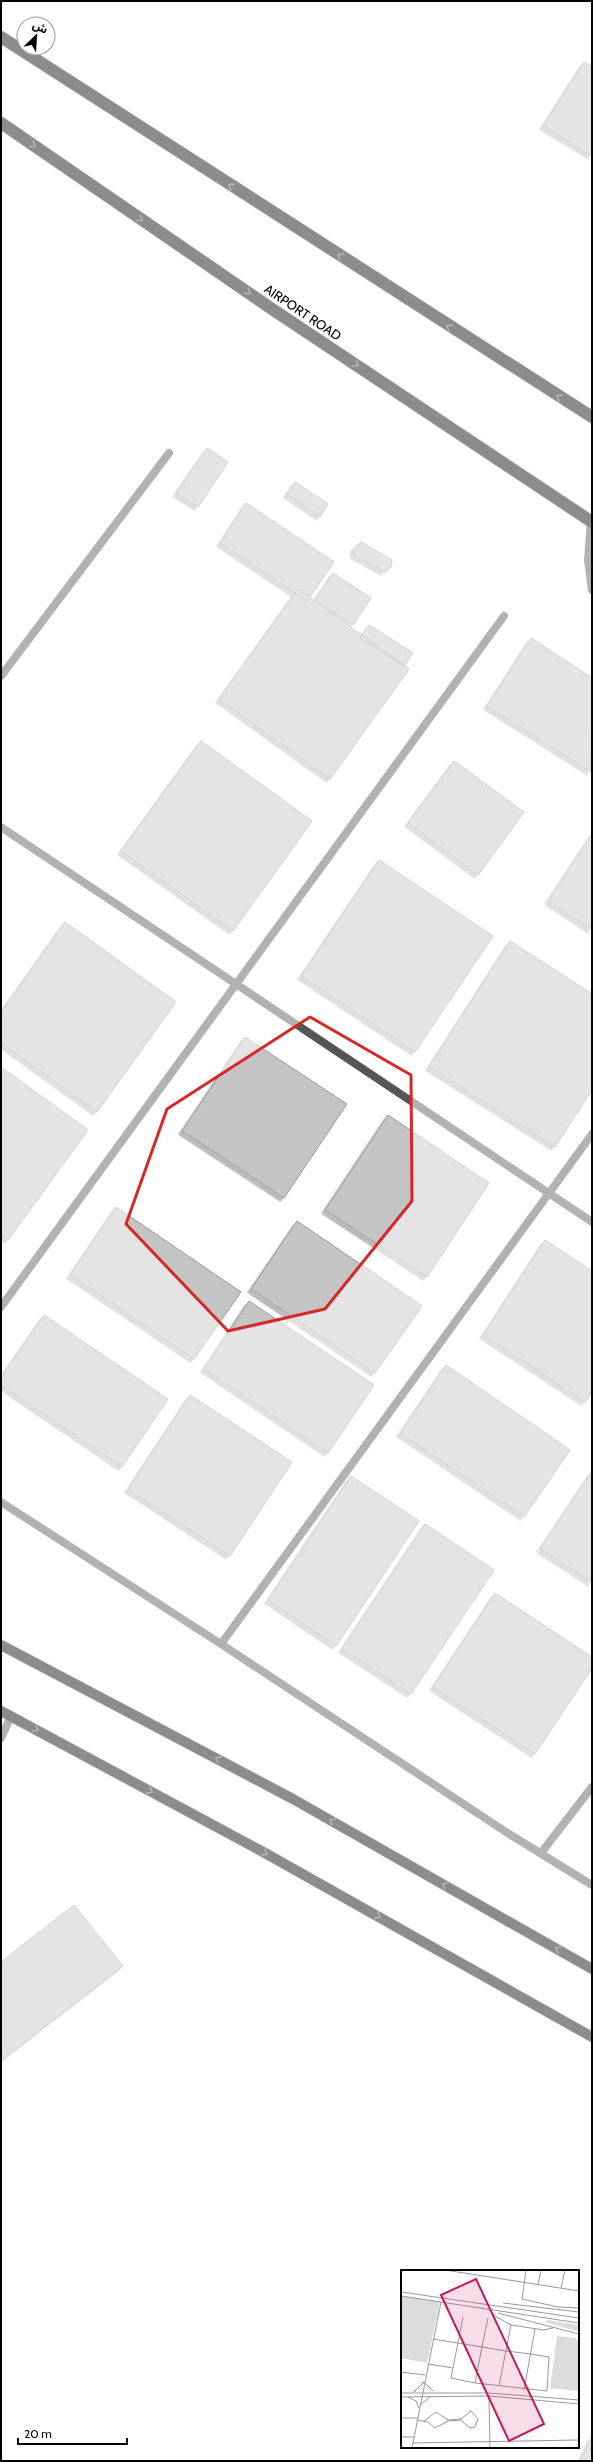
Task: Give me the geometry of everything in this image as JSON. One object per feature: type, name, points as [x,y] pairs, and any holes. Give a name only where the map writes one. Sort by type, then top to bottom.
[{"type":"highway","points":[[1,36],[592,418]]},
{"type":"highway","name":"AIRPORT ROAD","points":[[1,123],[279,313],[592,521]]},
{"type":"main road","points":[[1,1646],[294,1799],[592,1969]]},
{"type":"main road","points":[[1,1711],[265,1853],[592,2037]]},
{"type":"street","points":[[1,676],[169,453]]},
{"type":"street","points":[[592,521],[588,560],[592,590]]},
{"type":"street","points":[[1,1307],[237,986],[504,616]]},
{"type":"street","points":[[1,827],[592,1222]]},
{"type":"street","points":[[222,1644],[550,1194],[592,1134]]},
{"type":"street","points":[[1,1502],[592,1885]]},
{"type":"street","points":[[1,1738],[10,1716]]},
{"type":"street","points":[[541,1853],[592,1787]]},
{"type":"highlighted area","points":[[310,1017],[411,1075],[412,1201],[325,1309],[228,1331],[126,1224],[167,1109]]},
{"type":"building","points":[[584,62],[592,67],[592,156],[543,126]]},
{"type":"building","points":[[207,448],[228,462],[198,507],[176,493]]},
{"type":"building","points":[[295,482],[328,504],[320,517],[287,494]]},
{"type":"building","points":[[246,503],[334,562],[307,601],[220,543]]},
{"type":"building","points":[[361,542],[392,560],[391,567],[384,572],[354,555],[354,548]]},
{"type":"building","points":[[333,573],[371,598],[353,625],[315,600]]},
{"type":"building","points":[[298,589],[409,669],[330,779],[219,699]]},
{"type":"building","points":[[369,625],[413,653],[404,666],[360,638]]},
{"type":"building","points":[[531,638],[592,678],[591,772],[487,706]]},
{"type":"building","points":[[201,741],[312,821],[233,931],[121,851]]},
{"type":"building","points":[[454,761],[524,812],[478,875],[408,823]]},
{"type":"building","points":[[592,834],[592,930],[548,901]]},
{"type":"building","points":[[379,860],[493,936],[415,1052],[301,976]]},
{"type":"building","points":[[65,922],[176,1002],[97,1112],[1,1043],[1,1012]]},
{"type":"building","points":[[510,941],[592,994],[592,1090],[555,1147],[429,1067]]},
{"type":"building","points":[[245,1037],[347,1104],[284,1198],[182,1131]]},
{"type":"building","points":[[1,1067],[88,1130],[8,1240],[1,1235]]},
{"type":"building","points":[[388,1115],[489,1183],[427,1277],[325,1210]]},
{"type":"building","points":[[116,1207],[241,1292],[194,1359],[70,1275]]},
{"type":"building","points":[[297,1221],[422,1306],[375,1373],[251,1289]]},
{"type":"building","points":[[545,1240],[592,1271],[592,1392],[585,1402],[483,1335]]},
{"type":"building","points":[[249,1301],[374,1385],[328,1453],[204,1369]]},
{"type":"building","points":[[44,1315],[168,1399],[122,1467],[1,1385],[1,1377]]},
{"type":"building","points":[[446,1365],[570,1450],[524,1517],[400,1433]]},
{"type":"building","points":[[190,1395],[292,1462],[230,1556],[128,1489]]},
{"type":"building","points":[[592,1471],[592,1583],[540,1549]]},
{"type":"building","points":[[351,1476],[419,1521],[336,1646],[268,1600]]},
{"type":"building","points":[[425,1524],[494,1570],[411,1694],[342,1649]]},
{"type":"building","points":[[495,1593],[592,1657],[592,1668],[535,1754],[433,1687]]},
{"type":"building","points":[[74,1905],[123,1966],[1,2061],[1,1962]]},
{"type":"building","points":[[592,2436],[592,2461],[580,2461]]}]
